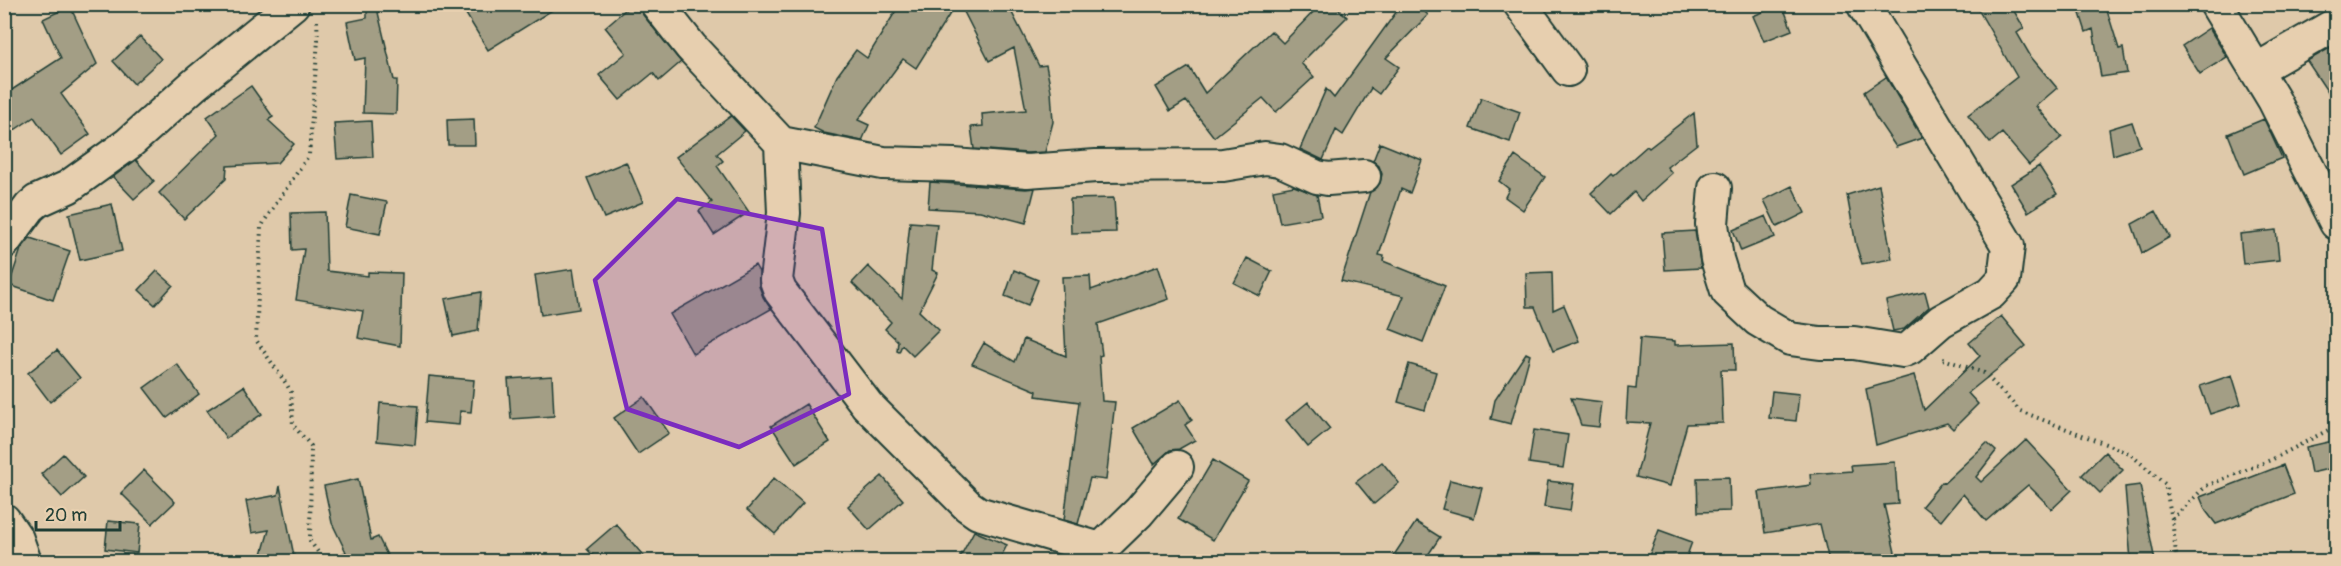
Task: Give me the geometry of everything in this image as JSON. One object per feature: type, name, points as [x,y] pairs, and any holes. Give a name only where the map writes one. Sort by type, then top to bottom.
[{"type":"street","points":[[657,4],[691,47],[782,143],[883,163],[954,165],[1027,171],[1096,166],[1223,165],[1265,158],[1280,160],[1317,177],[1328,179],[1364,176]]},
{"type":"street","points":[[1520,4],[1569,70]]},
{"type":"street","points":[[1714,188],[1712,224],[1717,260],[1726,291],[1758,320],[1790,339],[1820,343],[1854,343],[1903,351],[1910,348],[1941,321],[1991,293],[2004,279],[2008,246],[1863,4]]},
{"type":"street","points":[[2216,4],[2274,100],[2337,223]]},
{"type":"street","points":[[6,235],[37,201],[68,187],[128,144],[194,86],[305,10]]},
{"type":"street","points":[[2256,70],[2337,24]]},
{"type":"street","points":[[782,143],[784,213],[776,280],[780,291],[867,405],[968,506],[978,513],[1097,548],[1104,546],[1139,512],[1177,467]]},
{"type":"street","points":[[4,520],[17,539],[25,561]]},
{"type":"path","points":[[305,10],[318,40],[309,152],[261,228],[256,340],[291,392],[293,424],[311,446],[310,541],[325,561]]},
{"type":"path","points":[[1910,348],[1984,373],[2020,411],[2129,453],[2165,484],[2177,561]]},
{"type":"path","points":[[2172,519],[2206,486],[2272,459],[2337,426]]},
{"type":"highlighted area","points":[[677,199],[822,229],[849,394],[739,447],[627,409],[595,280]]},
{"type":"building","points":[[367,4],[376,4],[394,80],[397,80],[396,114],[363,113],[365,58],[355,60],[347,22],[367,18]]},
{"type":"building","points":[[481,4],[562,4],[488,50],[466,14]]},
{"type":"building","points":[[632,4],[639,4],[643,15],[681,62],[659,81],[653,73],[620,100],[599,75],[626,53],[605,27]]},
{"type":"building","points":[[900,4],[956,4],[916,68],[903,59],[858,120],[869,125],[862,141],[824,133],[814,128],[837,76],[856,50],[867,58]]},
{"type":"building","points":[[960,4],[1008,5],[1039,66],[1046,65],[1053,122],[1045,152],[974,149],[971,127],[983,126],[982,114],[1026,110],[1014,48],[989,61]]},
{"type":"building","points":[[1321,4],[1334,4],[1347,17],[1301,63],[1314,77],[1276,112],[1263,98],[1214,137],[1186,101],[1170,111],[1156,87],[1189,67],[1205,93],[1271,31],[1283,43]]},
{"type":"building","points":[[1402,4],[1417,4],[1428,15],[1386,58],[1399,67],[1379,94],[1371,88],[1343,135],[1336,130],[1323,160],[1300,149],[1326,89],[1334,98]]},
{"type":"building","points":[[1782,4],[1792,30],[1764,41],[1753,16]]},
{"type":"building","points":[[1975,4],[2010,4],[2024,28],[2017,33],[2031,57],[2057,88],[2036,106],[2062,137],[2029,165],[2002,133],[1990,143],[1968,115],[2017,77]]},
{"type":"building","points":[[2077,4],[2105,4],[2119,49],[2123,48],[2127,73],[2101,77],[2093,29],[2086,32]]},
{"type":"building","points":[[70,6],[97,64],[61,94],[90,134],[61,155],[34,117],[13,131],[4,119],[4,95],[61,58],[43,19]]},
{"type":"building","points":[[2209,28],[2227,57],[2200,74],[2182,46]]},
{"type":"building","points":[[140,36],[161,59],[134,84],[113,61]]},
{"type":"building","points":[[2337,44],[2337,106],[2307,61]]},
{"type":"building","points":[[1886,77],[1922,138],[1896,147],[1875,116],[1864,92]]},
{"type":"building","points":[[251,86],[273,117],[268,120],[294,144],[277,163],[227,166],[226,179],[184,219],[159,193],[219,134],[207,117]]},
{"type":"building","points":[[1481,98],[1520,112],[1510,142],[1470,128]]},
{"type":"building","points":[[1694,113],[1697,144],[1667,167],[1672,173],[1641,201],[1634,192],[1611,214],[1591,193],[1647,146],[1649,148]]},
{"type":"building","points":[[731,116],[745,131],[717,154],[723,161],[717,166],[749,212],[714,235],[699,211],[712,202],[676,157]]},
{"type":"building","points":[[474,119],[475,145],[448,145],[447,120]]},
{"type":"building","points":[[2264,119],[2282,158],[2244,174],[2228,134]]},
{"type":"building","points":[[371,121],[373,157],[337,159],[334,123]]},
{"type":"building","points":[[2132,122],[2140,146],[2113,155],[2109,129]]},
{"type":"building","points":[[1380,143],[1422,160],[1410,193],[1401,189],[1379,255],[1384,256],[1383,261],[1445,286],[1423,342],[1390,329],[1404,296],[1341,281],[1370,192],[1380,183],[1382,174],[1379,166],[1373,161]]},
{"type":"building","points":[[1515,156],[1545,177],[1523,210],[1505,197],[1509,189],[1499,181]]},
{"type":"building","points":[[136,160],[154,181],[134,199],[113,177]]},
{"type":"building","points":[[626,162],[643,202],[604,218],[587,178]]},
{"type":"building","points":[[2039,166],[2057,194],[2028,212],[2011,184]]},
{"type":"building","points":[[930,182],[1035,188],[1026,223],[980,211],[928,208]]},
{"type":"building","points":[[1879,185],[1892,259],[1862,264],[1856,245],[1847,195]]},
{"type":"building","points":[[1294,186],[1317,195],[1321,216],[1280,223],[1273,190]]},
{"type":"building","points":[[1792,186],[1805,213],[1777,227],[1764,200]]},
{"type":"building","points":[[351,195],[387,202],[380,234],[345,227]]},
{"type":"building","points":[[1114,198],[1116,232],[1071,233],[1070,199]]},
{"type":"building","points":[[112,204],[122,251],[80,260],[69,214]]},
{"type":"building","points":[[2156,211],[2170,237],[2142,253],[2132,224]]},
{"type":"building","points":[[325,212],[327,271],[368,276],[368,272],[402,273],[400,346],[358,338],[363,311],[296,300],[304,249],[292,250],[291,213]]},
{"type":"building","points":[[1766,216],[1775,237],[1741,251],[1733,230]]},
{"type":"building","points":[[910,222],[937,224],[932,270],[938,273],[919,311],[939,330],[913,356],[902,345],[899,352],[897,351],[898,341],[885,329],[891,322],[852,283],[868,266],[902,299]]},
{"type":"building","points":[[2276,230],[2279,260],[2243,264],[2240,234]]},
{"type":"building","points":[[1695,231],[1701,268],[1665,270],[1662,233]]},
{"type":"building","points":[[30,238],[70,251],[53,300],[9,285],[21,249]]},
{"type":"building","points":[[1247,258],[1272,271],[1260,296],[1234,283]]},
{"type":"building","points":[[755,265],[759,272],[759,286],[763,297],[771,309],[693,354],[670,314]]},
{"type":"building","points":[[1158,266],[1169,299],[1098,324],[1102,355],[1099,356],[1102,401],[1115,402],[1106,480],[1090,478],[1078,524],[1064,520],[1079,402],[1036,396],[1037,391],[972,364],[984,343],[1015,362],[1024,339],[1066,356],[1062,277],[1090,276],[1091,290]]},
{"type":"building","points":[[573,269],[579,309],[541,315],[535,275]]},
{"type":"building","points":[[1014,270],[1038,280],[1028,305],[1005,296]]},
{"type":"building","points":[[157,271],[173,285],[155,305],[139,290]]},
{"type":"building","points":[[1552,272],[1553,310],[1564,305],[1579,341],[1553,351],[1535,307],[1527,307],[1526,273]]},
{"type":"building","points":[[481,292],[478,331],[453,336],[445,299]]},
{"type":"building","points":[[1925,292],[1929,307],[1904,329],[1893,331],[1886,301]]},
{"type":"building","points":[[2001,316],[2026,346],[1968,393],[1978,404],[1953,429],[1947,423],[1876,445],[1866,389],[1914,375],[1924,410],[1980,356],[1969,343]]},
{"type":"building","points":[[1640,338],[1675,341],[1675,345],[1734,343],[1735,370],[1721,370],[1723,423],[1687,424],[1670,486],[1636,477],[1650,423],[1626,422],[1628,388],[1636,389]]},
{"type":"building","points":[[57,350],[80,378],[50,402],[28,373]]},
{"type":"building","points":[[1526,353],[1530,355],[1511,424],[1491,419],[1495,400]]},
{"type":"building","points":[[177,364],[199,394],[167,418],[144,388]]},
{"type":"building","points":[[1409,364],[1436,372],[1425,410],[1398,402]]},
{"type":"building","points":[[2232,375],[2241,404],[2210,414],[2200,386]]},
{"type":"building","points":[[429,376],[474,380],[471,412],[460,411],[459,425],[425,422]]},
{"type":"building","points":[[552,376],[554,416],[511,419],[508,379]]},
{"type":"building","points":[[244,386],[262,414],[226,438],[207,410]]},
{"type":"building","points":[[1772,391],[1799,394],[1796,421],[1769,418]]},
{"type":"building","points":[[644,397],[669,433],[638,454],[614,418]]},
{"type":"building","points":[[1571,398],[1602,402],[1599,427],[1581,425]]},
{"type":"building","points":[[1180,400],[1192,420],[1185,425],[1195,440],[1179,449],[1170,450],[1154,464],[1133,428]]},
{"type":"building","points":[[1308,402],[1330,429],[1308,447],[1286,420]]},
{"type":"building","points":[[380,403],[418,406],[415,445],[377,441]]},
{"type":"building","points":[[806,404],[830,442],[796,464],[771,426]]},
{"type":"building","points":[[1534,430],[1568,435],[1563,468],[1529,463]]},
{"type":"building","points":[[2026,440],[2072,490],[2052,509],[2028,485],[1986,521],[1963,494],[1941,521],[1922,506],[1942,482],[1944,483],[1987,443],[1996,451],[1976,477],[1981,482]]},
{"type":"building","points":[[2337,440],[2337,467],[2311,473],[2306,447]]},
{"type":"building","points":[[2105,452],[2123,470],[2100,493],[2082,475]]},
{"type":"building","points":[[63,454],[84,477],[62,497],[41,474]]},
{"type":"building","points":[[1213,460],[1248,481],[1213,540],[1178,519]]},
{"type":"building","points":[[1382,462],[1399,483],[1374,504],[1356,482]]},
{"type":"building","points":[[1895,462],[1898,504],[1884,505],[1897,561],[1829,561],[1820,524],[1765,533],[1759,492],[1811,485],[1810,474],[1852,471],[1851,465]]},
{"type":"building","points":[[2283,465],[2294,494],[2216,524],[2206,511],[2200,497]]},
{"type":"building","points":[[144,470],[175,502],[152,524],[121,493]]},
{"type":"building","points":[[882,476],[903,500],[869,530],[848,506]]},
{"type":"building","points":[[1729,477],[1730,511],[1698,512],[1697,478]]},
{"type":"building","points":[[774,478],[803,503],[775,534],[747,510]]},
{"type":"building","points":[[358,479],[371,540],[378,537],[390,561],[325,561],[346,552],[332,523],[324,486]]},
{"type":"building","points":[[1450,480],[1482,488],[1474,518],[1442,509]]},
{"type":"building","points":[[1548,481],[1574,484],[1570,511],[1544,507]]},
{"type":"building","points":[[2140,485],[2155,561],[2131,561],[2125,487]]},
{"type":"building","points":[[280,486],[295,561],[260,561],[269,530],[252,533],[246,501],[278,495]]},
{"type":"building","points":[[108,521],[140,524],[137,553],[105,549]]},
{"type":"building","points":[[1416,522],[1440,537],[1424,561],[1390,561]]},
{"type":"building","points":[[616,524],[648,561],[598,561],[587,549]]},
{"type":"building","points":[[1659,530],[1692,542],[1685,561],[1647,561]]},
{"type":"building","points":[[974,531],[1007,545],[999,561],[958,561]]}]
